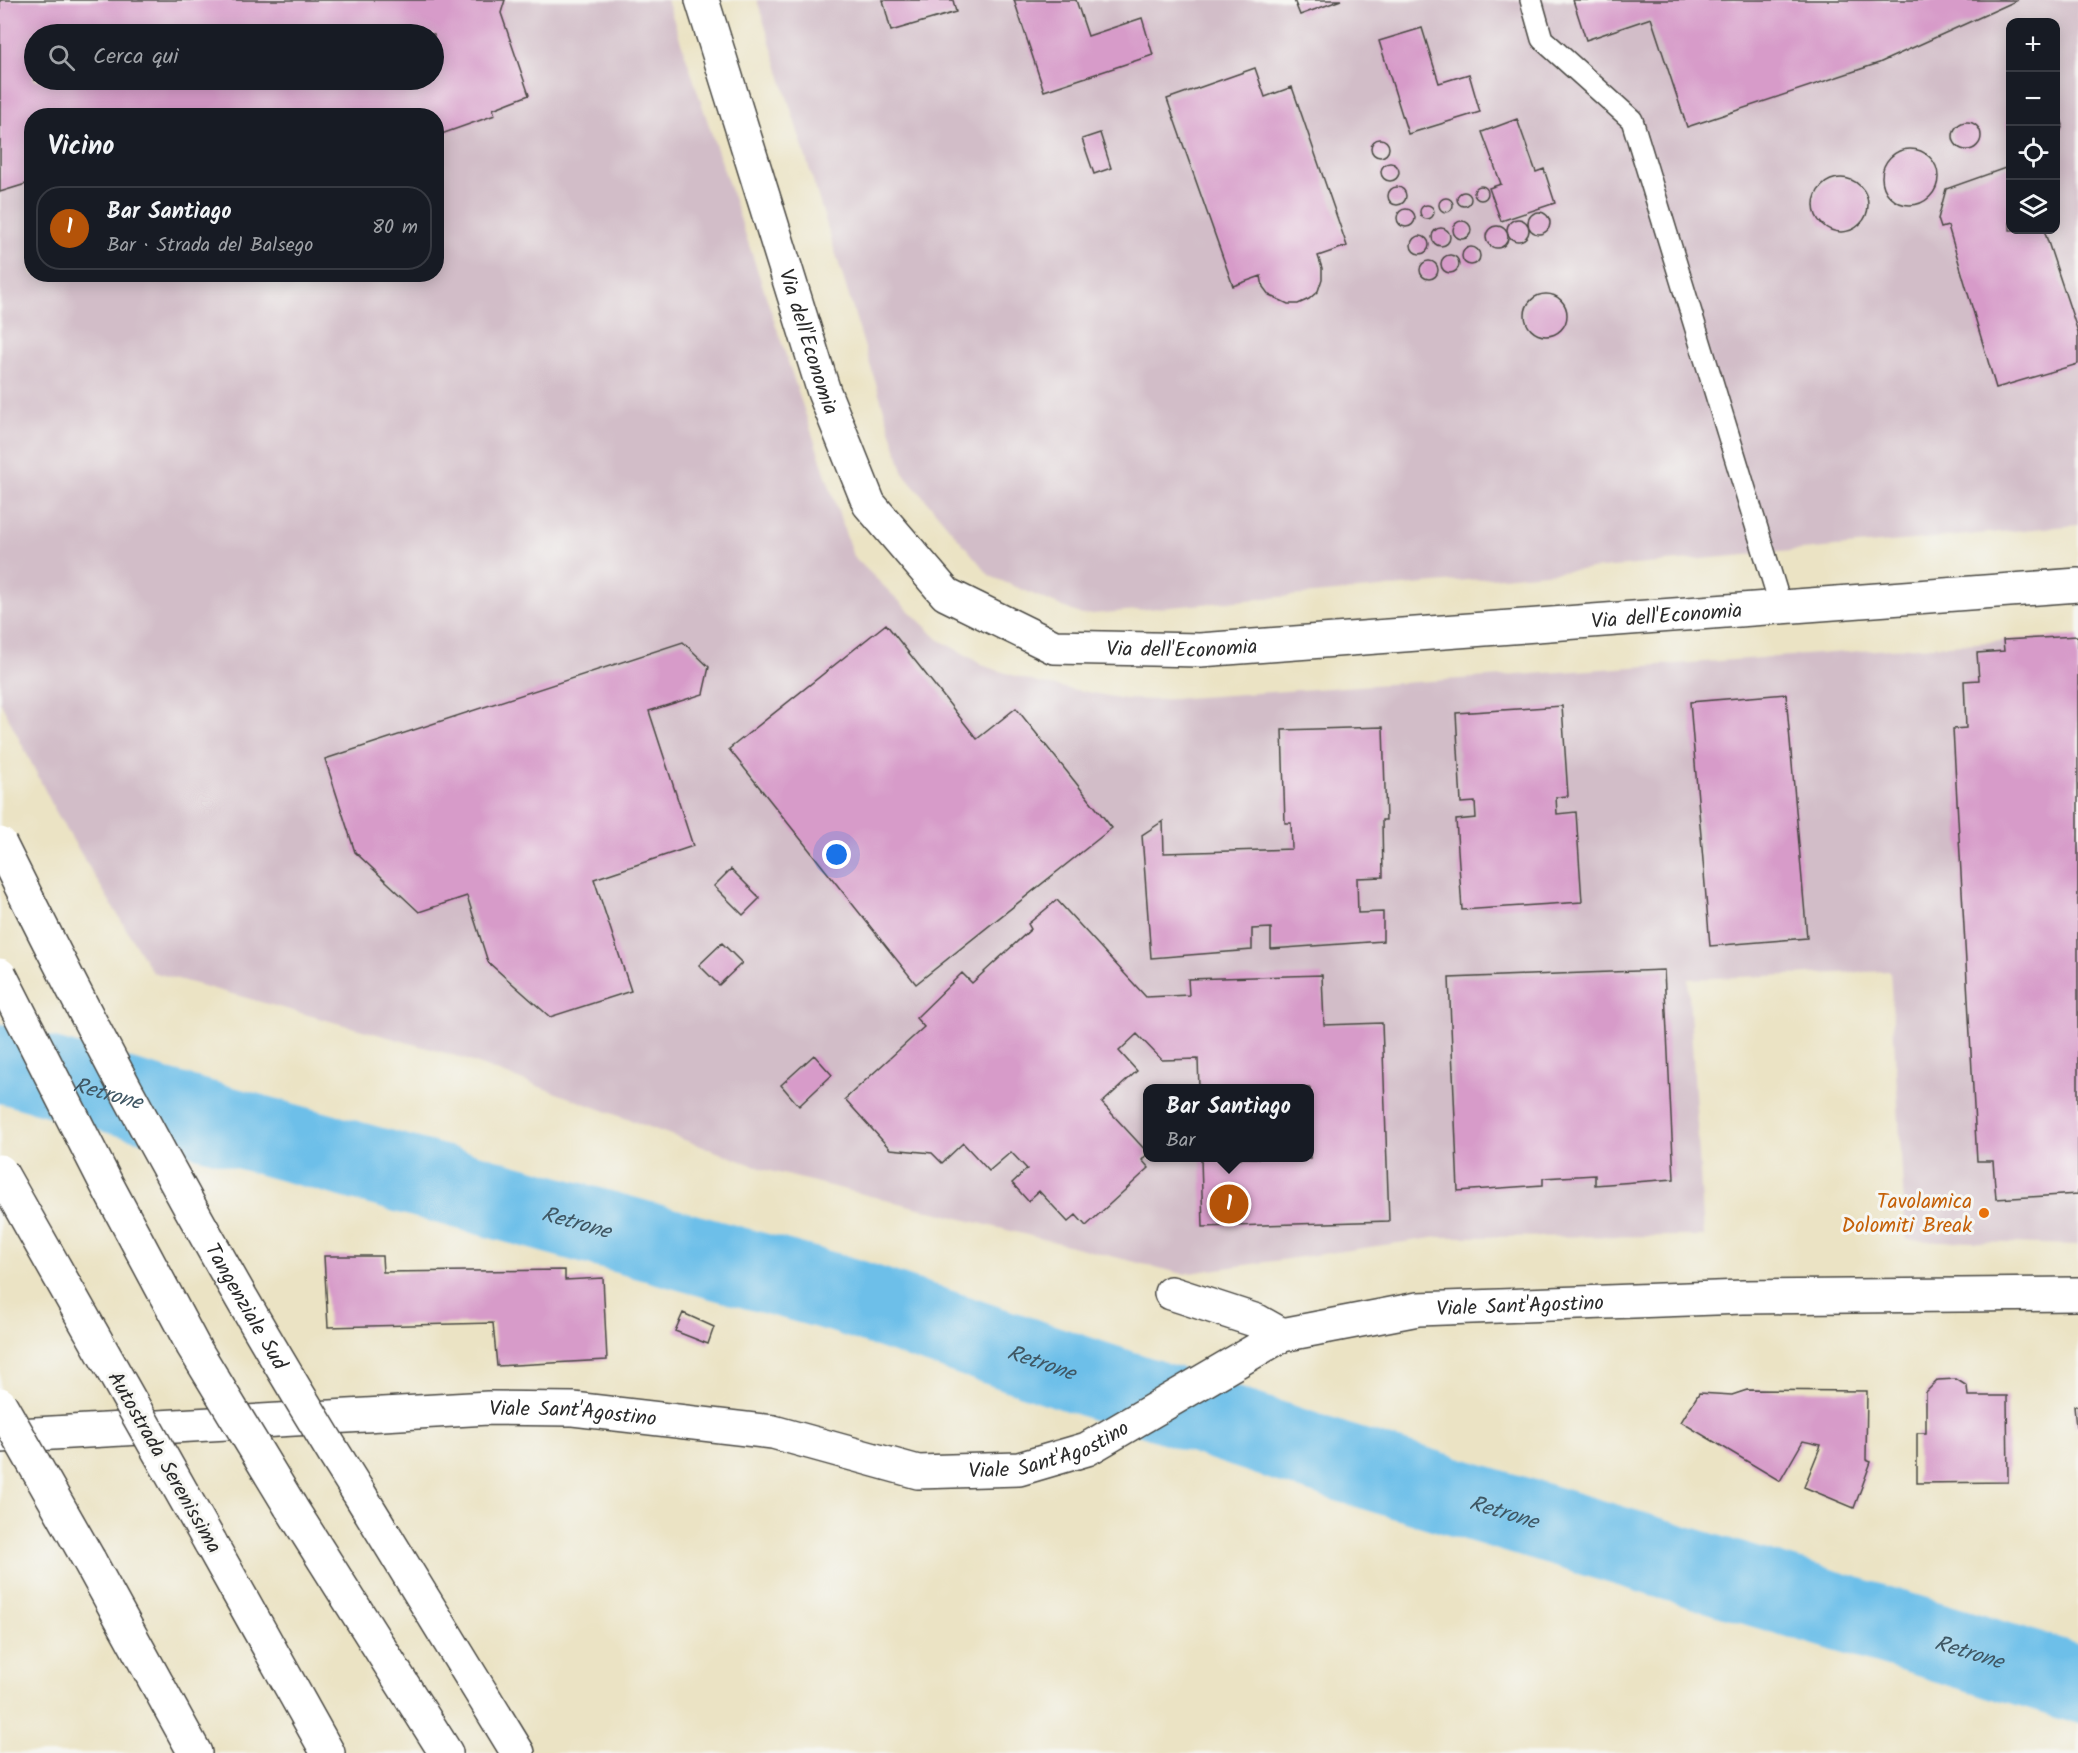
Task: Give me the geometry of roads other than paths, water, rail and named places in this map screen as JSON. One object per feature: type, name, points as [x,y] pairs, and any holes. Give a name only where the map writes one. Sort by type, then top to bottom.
[{"type":"main road","name":"Via dell'Economia","points":[[702,0],[825,392],[869,504],[946,594],[1054,647],[1200,650],[2078,585]]},
{"type":"main road","name":"Tangenziale Sud","points":[[0,844],[196,1222],[285,1375],[518,1753]]},
{"type":"main road","points":[[0,975],[106,1185],[193,1346],[290,1506],[446,1753]]},
{"type":"main road","name":"Autostrada Serenissima","points":[[0,1172],[328,1753]]},
{"type":"main road","points":[[1172,1293],[1257,1321],[1282,1335]]},
{"type":"main road","name":"Viale Sant'Agostino","points":[[0,1436],[488,1408],[573,1409],[773,1432],[918,1472],[1019,1469],[1086,1449],[1282,1335],[1418,1309],[1743,1297],[2078,1294]]},
{"type":"main road","points":[[0,1404],[195,1753]]},
{"type":"lane","points":[[1531,0],[1542,39],[1632,120],[1781,607]]},
{"type":"waterway","name":"Retrone","points":[[0,1063],[843,1295],[1334,1460],[2078,1684]]},
{"type":"place","name":"Bar Santiago","points":[[1229,1204]]},
{"type":"place","name":"Tavolamica Dolomiti Break","points":[[1984,1213]]}]
